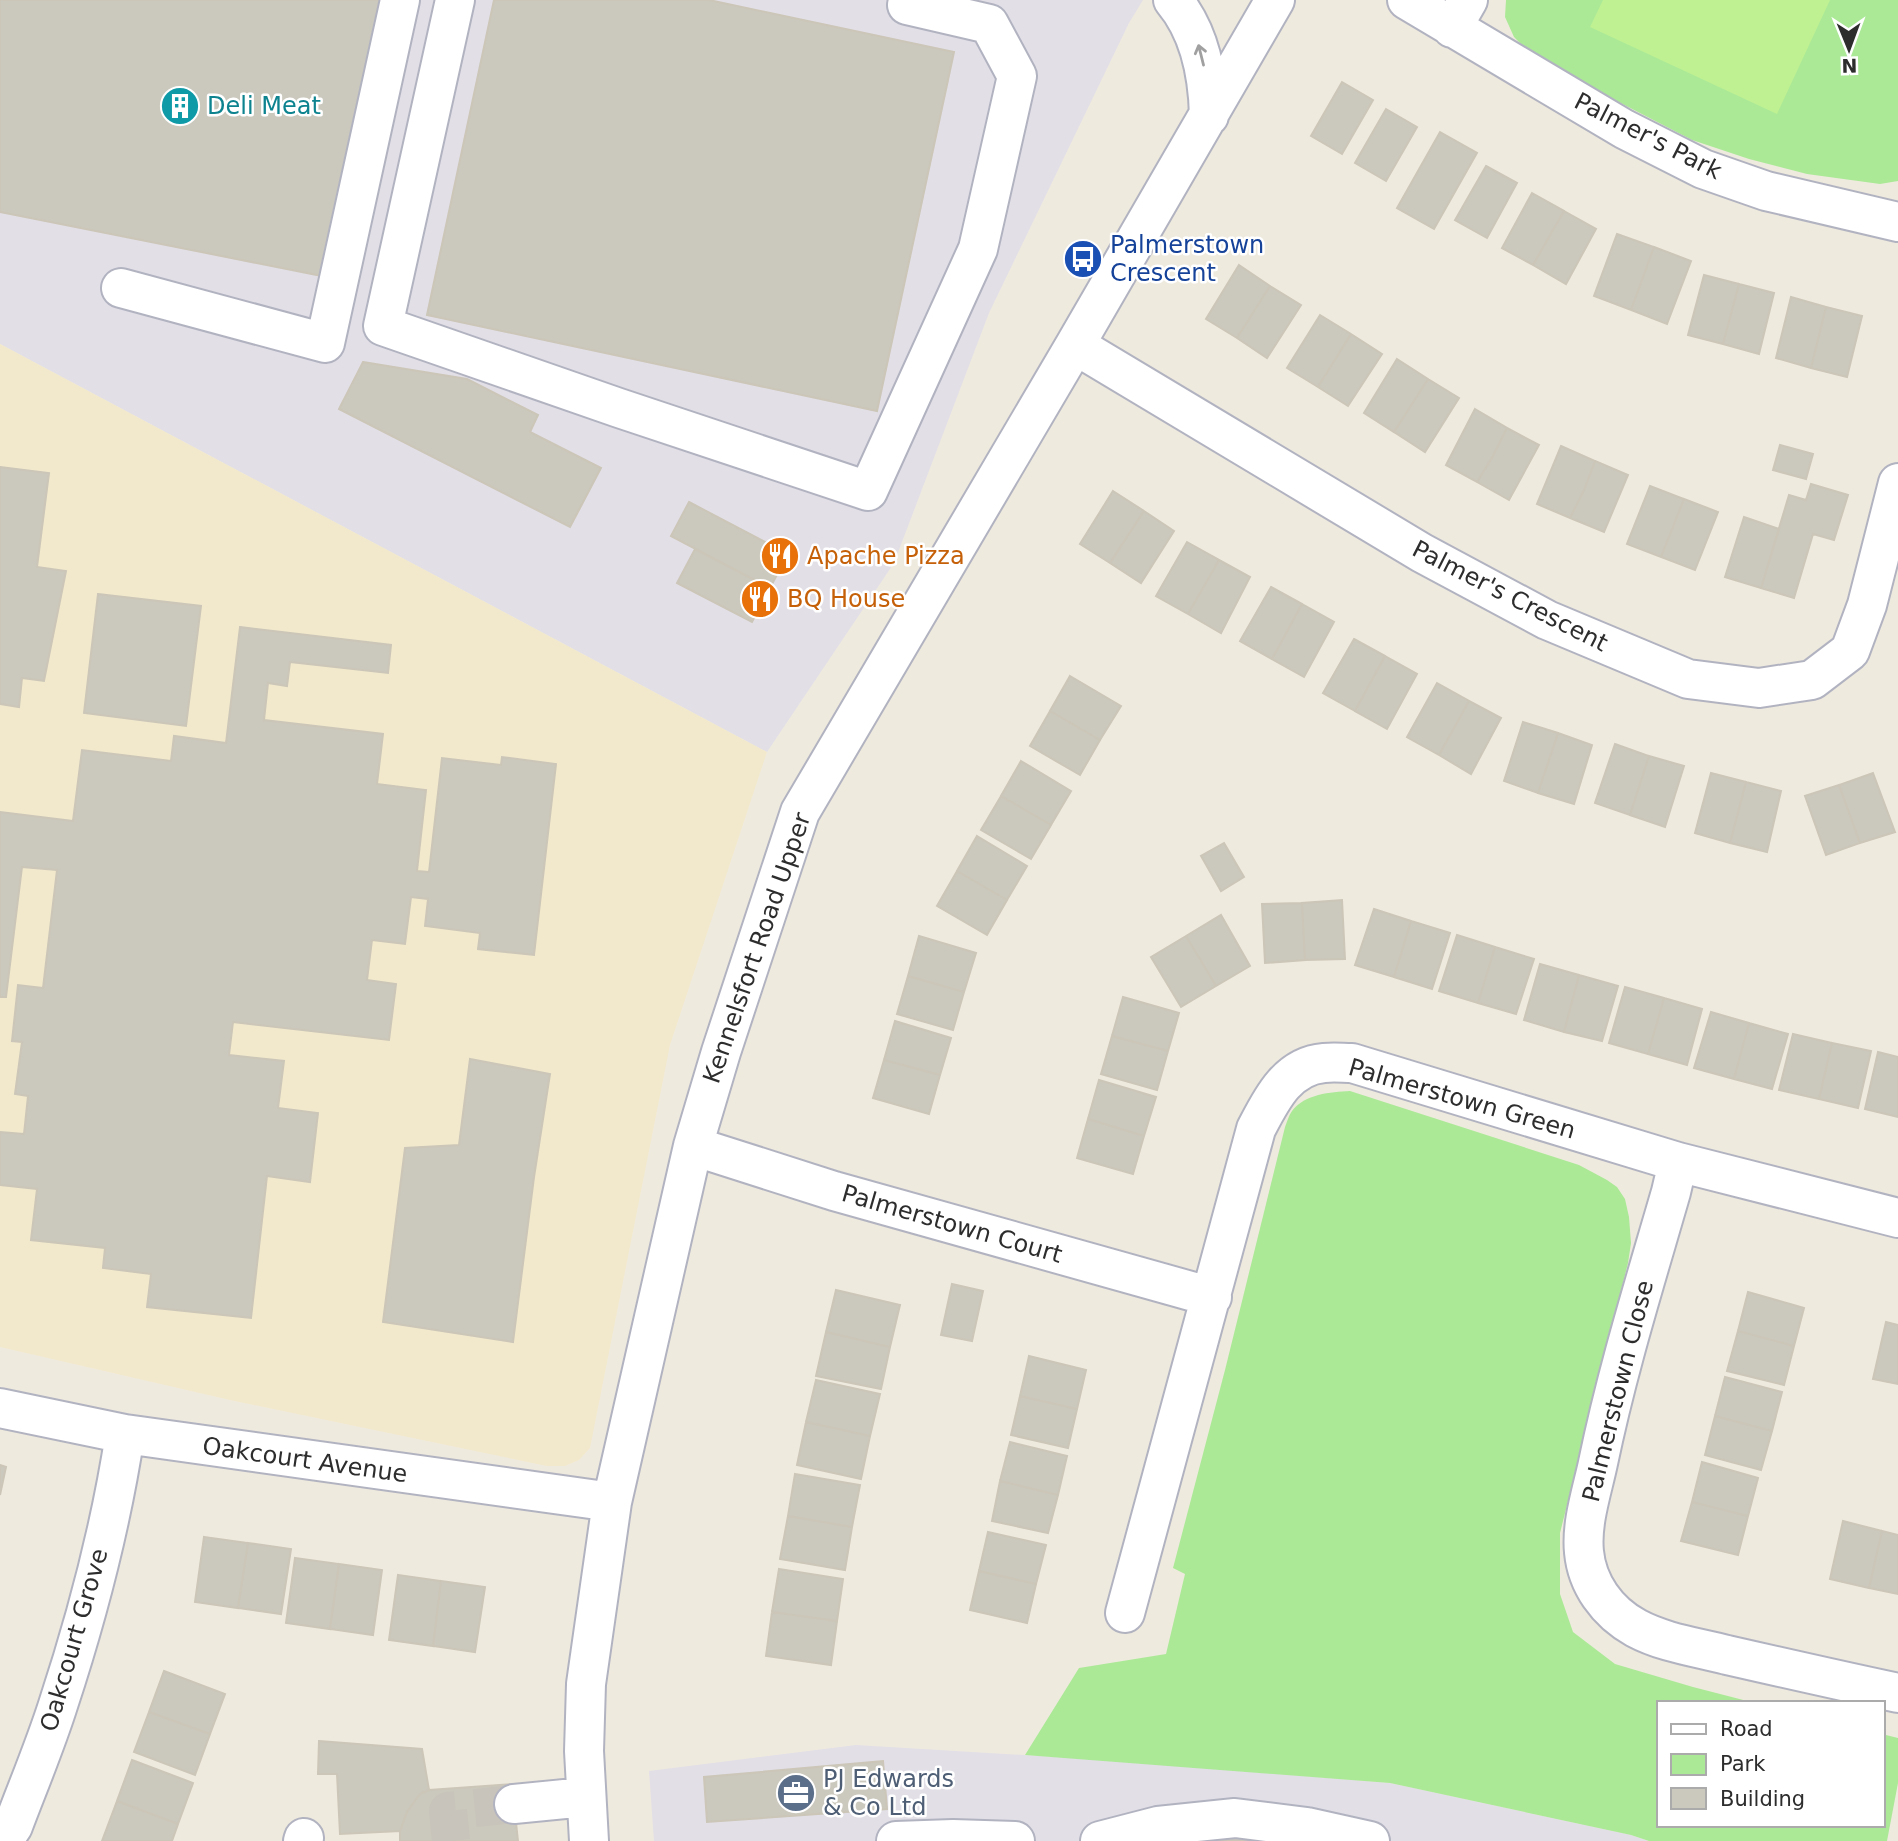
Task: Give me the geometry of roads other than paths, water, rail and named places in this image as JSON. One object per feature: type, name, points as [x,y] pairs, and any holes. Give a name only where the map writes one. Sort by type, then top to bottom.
[{"type":"street","points":[[121,288],[325,342],[400,0]]},
{"type":"street","points":[[455,0],[383,326],[868,491],[978,249],[1017,76],[989,24],[907,5],[908,0]]},
{"type":"street","points":[[1173,0],[1192,28],[1201,51],[1209,92],[1209,116]]},
{"type":"street","name":"Kennelsfort Road Upper","points":[[589,1841],[583,1751],[586,1684],[612,1502],[693,1146],[800,813],[1275,0]]},
{"type":"street","name":"Palmer's Park","points":[[1407,0],[1460,14],[1624,130],[1703,169],[1766,191],[1898,222]]},
{"type":"street","name":"Palmer's Crescent","points":[[1075,345],[1422,553],[1546,620],[1688,679],[1759,688],[1812,680],[1850,651],[1867,605],[1898,483]]},
{"type":"street","name":"Palmerstown Green","points":[[1125,1614],[1256,1129],[1271,1099],[1286,1080],[1304,1068],[1323,1063],[1352,1063],[1678,1162],[1898,1218]]},
{"type":"street","name":"Palmerstown Court","points":[[693,1146],[834,1191],[1212,1297]]},
{"type":"street","name":"Palmerstown Close","points":[[1678,1162],[1612,1397],[1595,1474],[1585,1524],[1584,1551],[1590,1579],[1600,1596],[1615,1612],[1633,1626],[1657,1638],[1898,1693]]},
{"type":"street","name":"Oakcourt Avenue","points":[[0,1408],[125,1434],[612,1502]]},
{"type":"street","name":"Oakcourt Grove","points":[[3,1841],[13,1826],[57,1707],[90,1603],[125,1434]]},
{"type":"street","points":[[514,1804],[585,1797]]},
{"type":"street","points":[[1100,1841],[1158,1826],[1235,1818],[1307,1827],[1370,1841]]},
{"type":"street","points":[[896,1841],[1015,1841]]},
{"type":"tunnel","points":[[451,1841],[448,1811],[514,1804]]},
{"type":"place","name":"Deli Meat","points":[[180,106]]},
{"type":"place","name":"Palmerstown Crescent","points":[[1083,259]]},
{"type":"place","name":"Apache Pizza","points":[[780,556]]},
{"type":"place","name":"BQ House","points":[[760,599]]},
{"type":"place","name":"PJ Edwards & Co Ltd","points":[[796,1793]]}]
